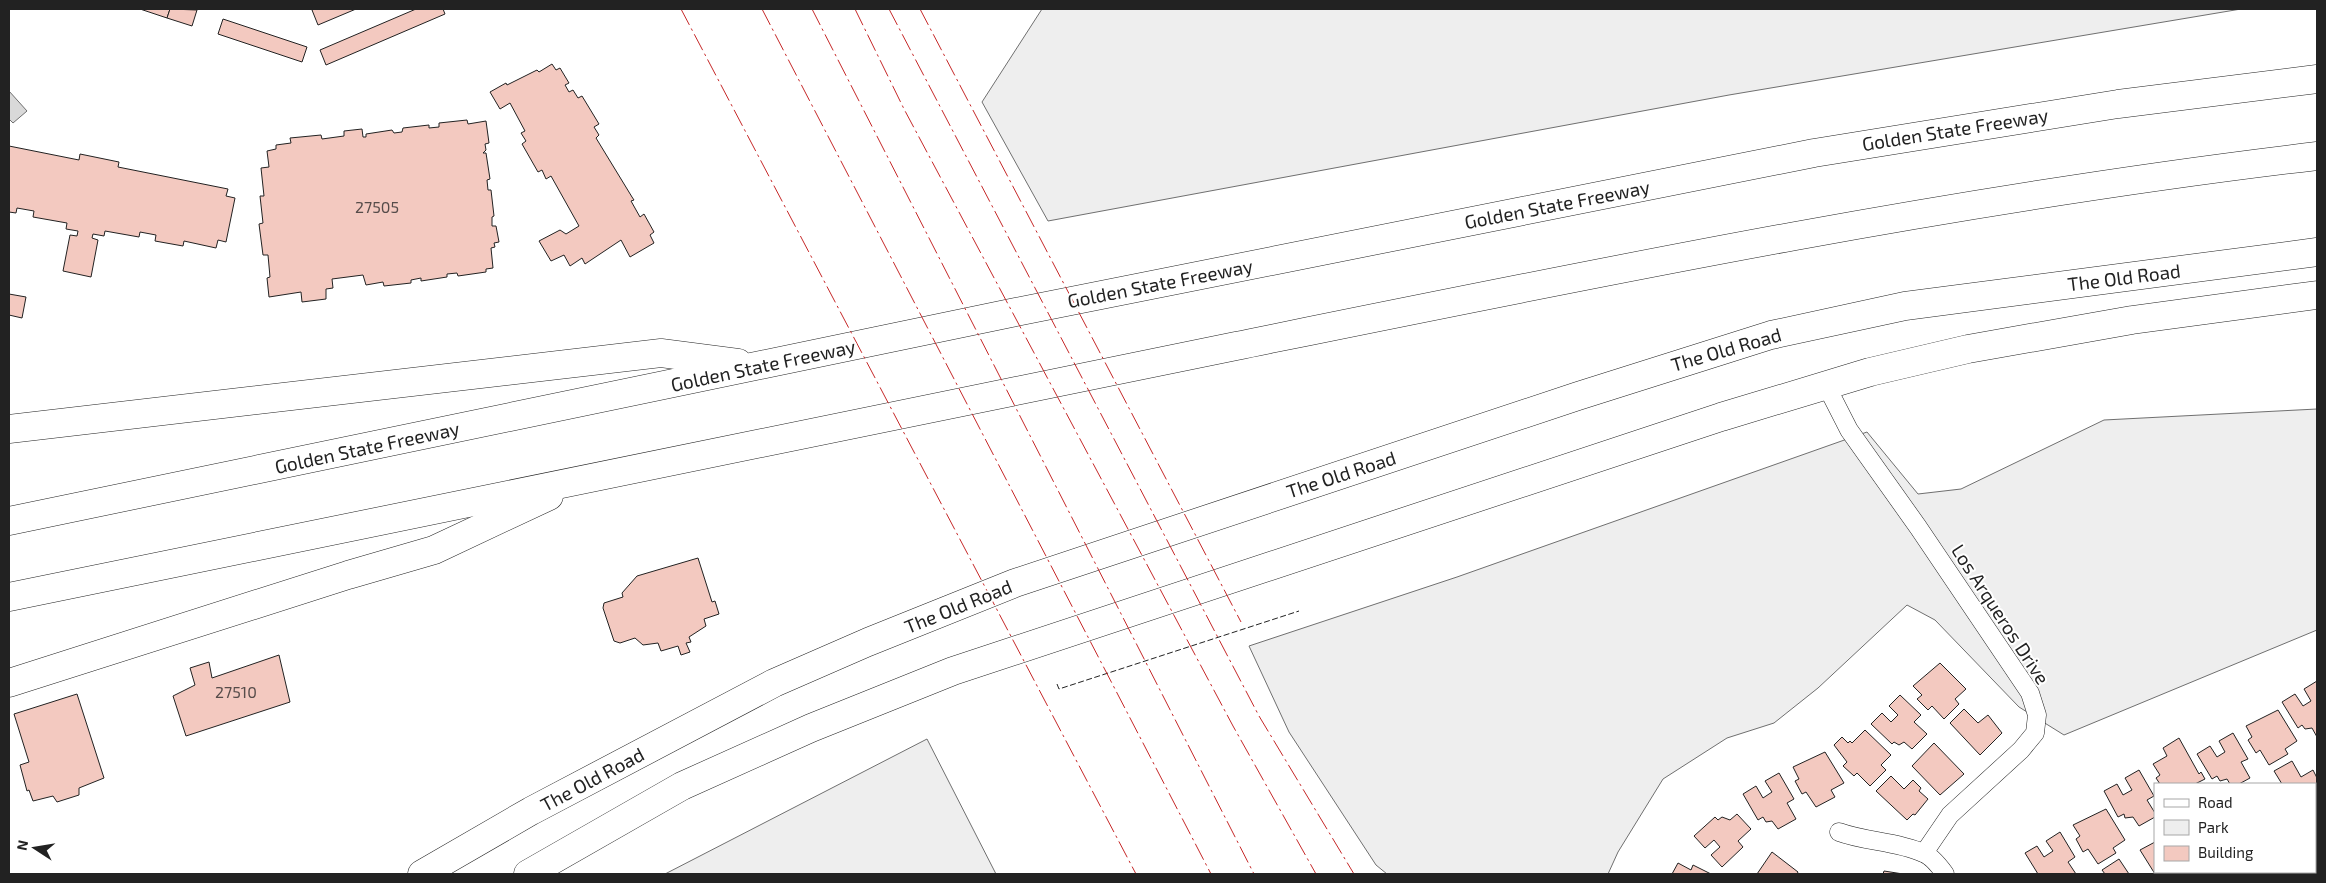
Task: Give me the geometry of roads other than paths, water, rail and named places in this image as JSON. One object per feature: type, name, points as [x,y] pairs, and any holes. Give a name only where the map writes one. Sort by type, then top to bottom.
[{"type":"main road","name":"Golden State Freeway","points":[[9,521],[1021,311],[1814,153],[2118,104],[2317,79]]},
{"type":"main road","points":[[9,597],[589,477],[1670,258],[1815,231],[2099,185],[2317,156]]},
{"type":"main road","name":"The Old Road","points":[[422,874],[539,807],[774,683],[868,642],[1015,582],[1568,399],[1771,335],[1905,306],[2317,252]]},
{"type":"main road","points":[[528,874],[682,786],[810,728],[952,671],[1826,385],[1870,372],[1968,349],[2049,334],[2132,320],[2317,295]]},
{"type":"main road","points":[[9,428],[661,353],[759,366]]},
{"type":"main road","points":[[9,683],[338,578],[434,550],[589,477]]},
{"type":"street","name":"Los Arqueros Drive","points":[[1826,385],[1849,430],[1918,527],[2030,693],[2037,715],[2035,733],[2026,744],[1950,815],[1924,853]]},
{"type":"street","points":[[1839,832],[1859,840],[1898,846],[1924,853],[1945,874]]}]
